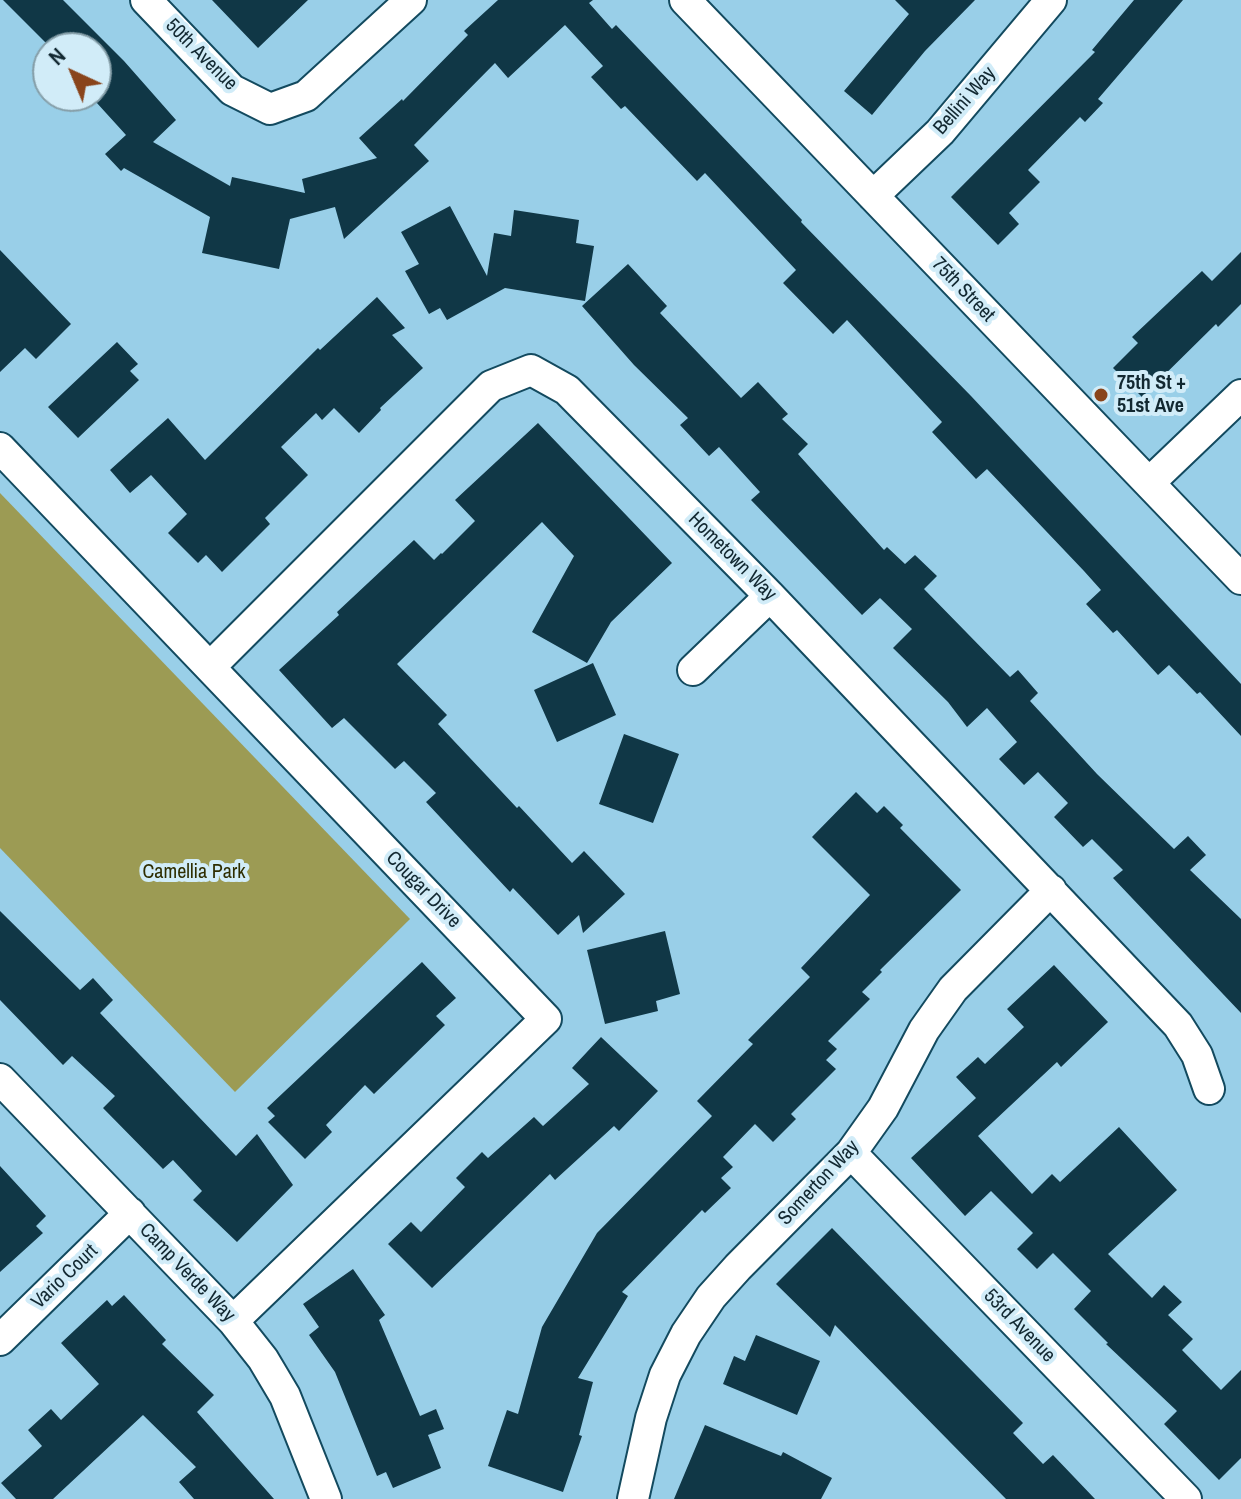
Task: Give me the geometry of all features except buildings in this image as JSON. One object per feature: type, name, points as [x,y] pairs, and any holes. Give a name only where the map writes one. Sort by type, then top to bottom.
[{"type":"street","name":"50th Avenue","points":[[146,0],[232,90],[270,109],[306,96],[411,0]]},
{"type":"street","name":"75th Street","points":[[685,0],[1241,579]]},
{"type":"street","name":"Bellini Way","points":[[873,196],[940,132],[1051,0]]},
{"type":"street","name":"Hometown Way","points":[[210,667],[491,386],[531,370],[567,390],[770,596],[1051,890],[1178,1025],[1197,1055],[1209,1089]]},
{"type":"street","points":[[1149,483],[1241,395]]},
{"type":"street","name":"Cougar Drive","points":[[0,448],[546,1019],[233,1321]]},
{"type":"street","points":[[693,670],[770,596]]},
{"type":"street","name":"Somerton Way","points":[[633,1499],[651,1418],[665,1375],[686,1334],[711,1297],[851,1153],[883,1108],[924,1030],[953,989],[1051,890]]},
{"type":"street","name":"Camp Verde Way","points":[[0,1079],[233,1321],[263,1359],[285,1396],[326,1499]]},
{"type":"street","name":"53rd Avenue","points":[[851,1153],[1186,1499]]},
{"type":"street","name":"Vario Court","points":[[0,1340],[130,1213]]},
{"type":"green space","name":"Camellia Park","points":[[0,493],[410,919],[235,1092],[0,848]]},
{"type":"place","name":"75th St + 51st Ave","points":[[1101,395]]}]
